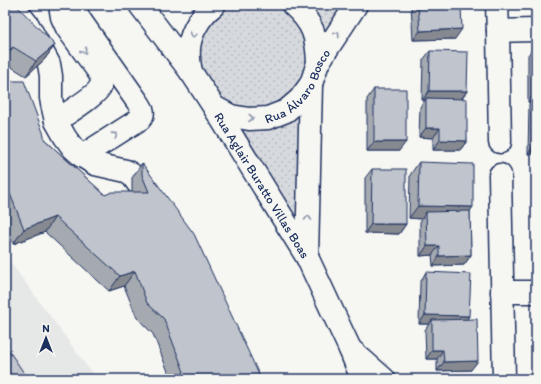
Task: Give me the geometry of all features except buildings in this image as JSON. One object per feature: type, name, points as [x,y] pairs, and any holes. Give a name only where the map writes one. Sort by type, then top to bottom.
[{"type":"main road","points":[[12,5],[28,25],[48,64],[51,76],[51,98],[56,121],[65,137],[73,148],[95,164],[131,174],[162,216]]},
{"type":"main road","points":[[60,5],[62,17],[73,18],[137,101],[143,112],[140,119],[82,156]]},
{"type":"main road","name":"Rua Aglair Buratto Villas Boas","points":[[140,5],[191,72],[307,257],[350,349],[362,379]]},
{"type":"main road","points":[[191,72],[188,55],[191,38],[198,22],[214,5]]},
{"type":"main road","points":[[293,5],[302,13],[312,28],[317,46],[318,63]]},
{"type":"main road","name":"Rua Álvaro Bosco","points":[[214,107],[231,116],[249,119],[268,118],[286,111],[300,99],[311,84],[318,63],[356,5]]},
{"type":"main road","points":[[497,5],[500,142]]},
{"type":"main road","points":[[56,121],[101,87],[102,78],[73,18]]},
{"type":"main road","points":[[498,31],[536,30]]},
{"type":"main road","points":[[307,257],[311,84]]},
{"type":"main road","points":[[500,175],[504,379]]},
{"type":"main road","points":[[502,292],[536,292]]},
{"type":"main road","points":[[350,349],[384,379]]},
{"type":"shaded area","points":[[228,5],[278,5],[285,8],[299,21],[311,56],[297,92],[266,111],[230,107],[215,96],[198,65],[198,47],[203,30],[214,15]]},
{"type":"shaded area","points":[[304,5],[350,5],[321,46]]},
{"type":"shaded area","points":[[305,101],[300,234],[234,122]]},
{"type":"shaded area","points":[[5,255],[92,373],[95,379],[5,379]]}]
